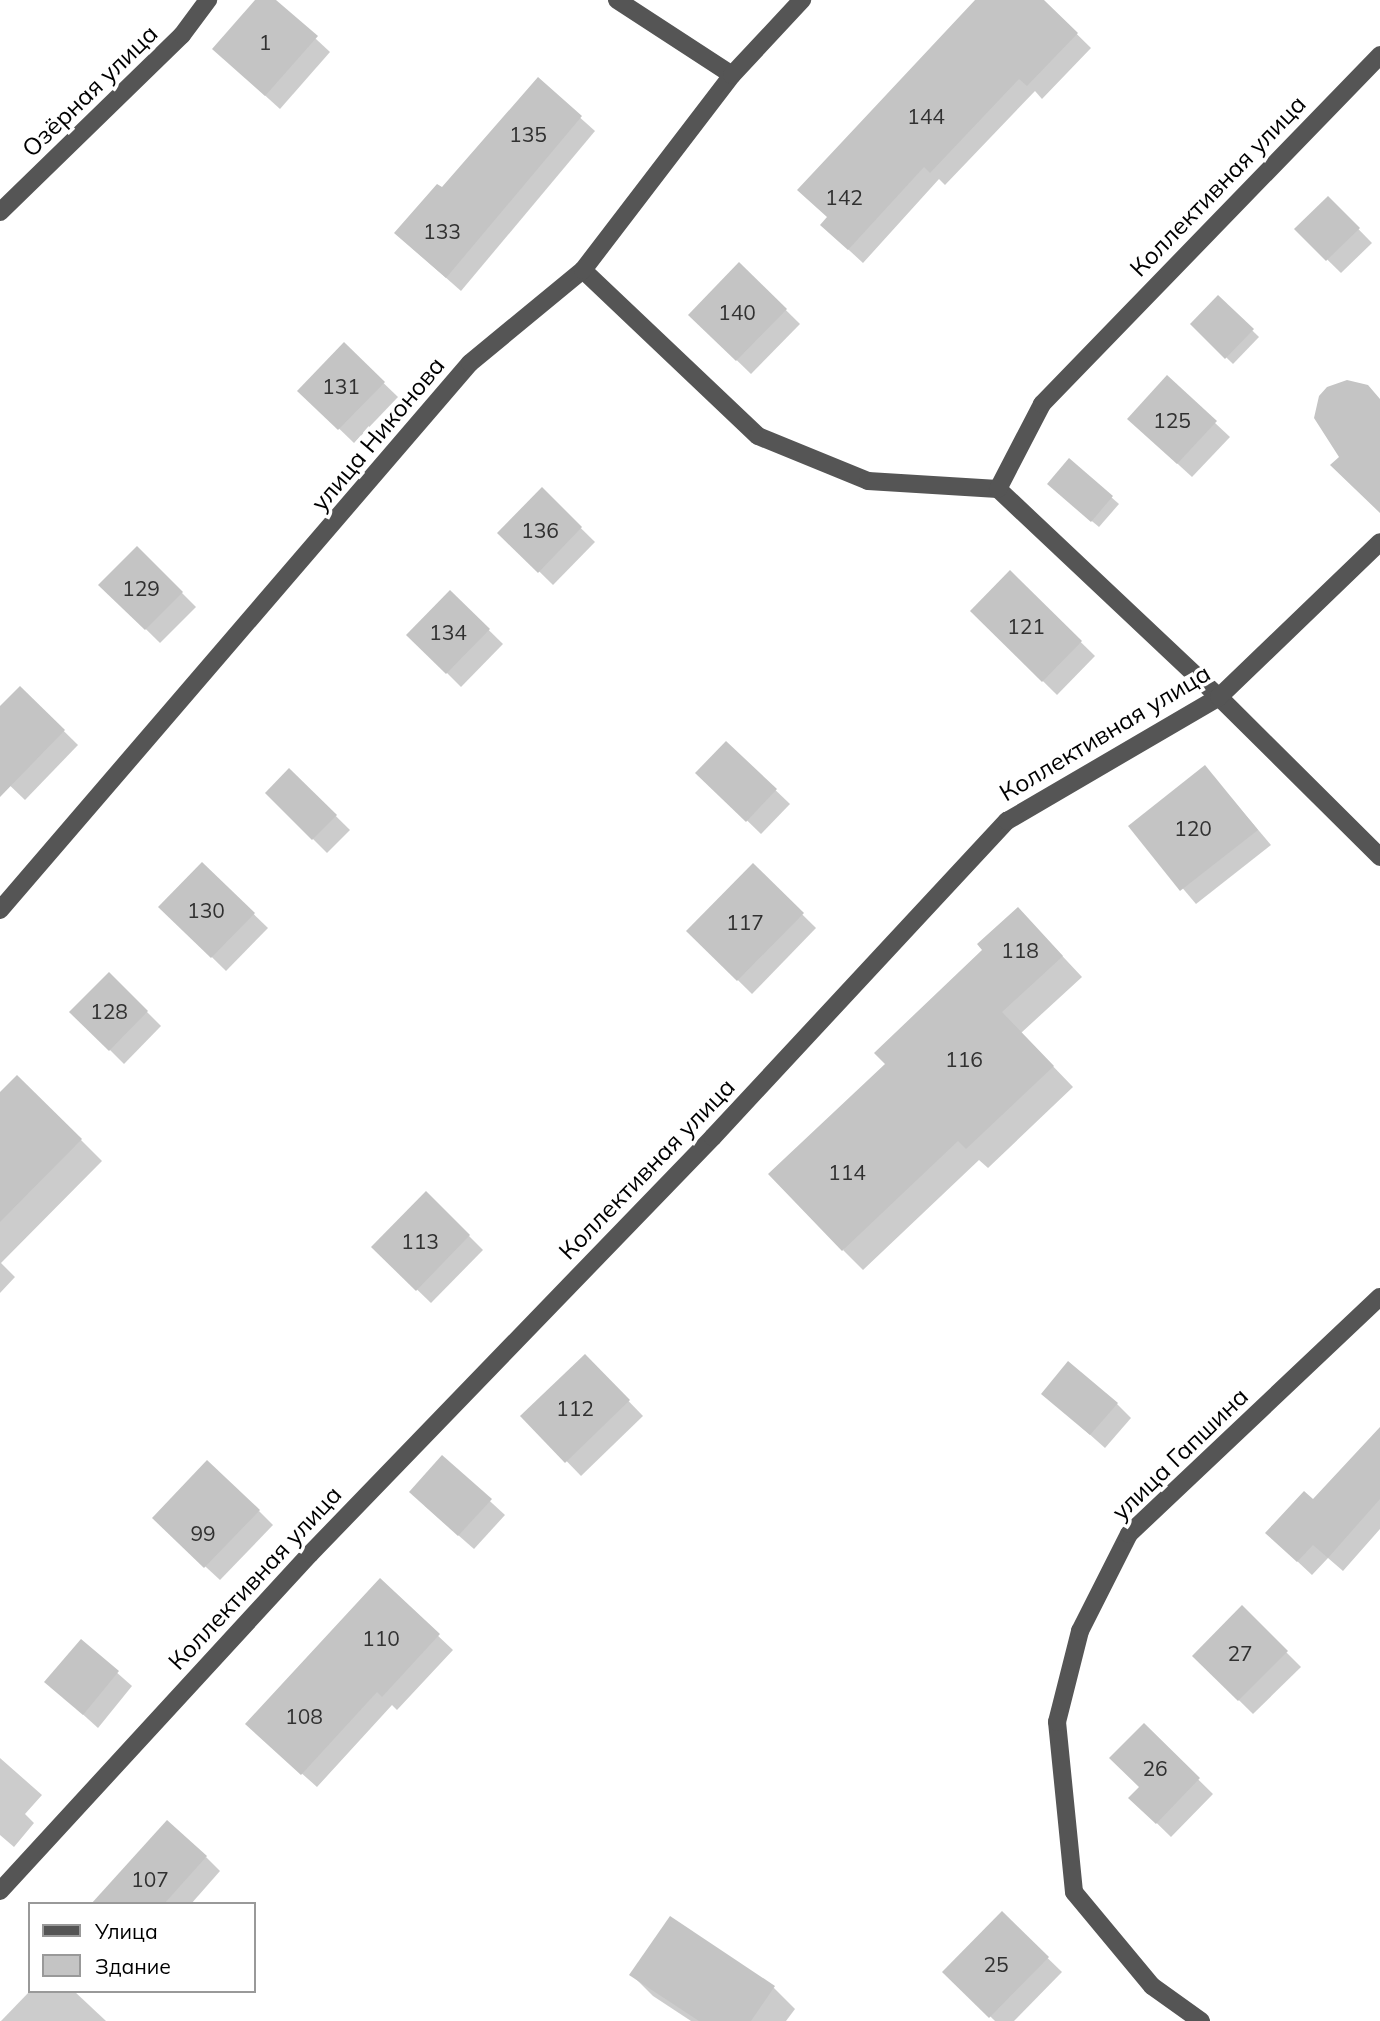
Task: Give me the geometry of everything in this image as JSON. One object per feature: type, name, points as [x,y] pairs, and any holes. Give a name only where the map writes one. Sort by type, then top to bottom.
[{"type":"street","name":"Озёрная улица","points":[[0,212],[182,35],[208,0]]},
{"type":"street","points":[[617,0],[732,75]]},
{"type":"street","name":"улица Никонова","points":[[0,910],[470,363],[583,270],[732,75],[802,0]]},
{"type":"street","name":"Коллективная улица","points":[[998,489],[1042,404],[1380,55]]},
{"type":"street","points":[[583,270],[758,436],[868,481],[998,489],[1219,697],[1380,857]]},
{"type":"street","name":"Коллективная улица","points":[[0,1891],[310,1554],[713,1137],[1007,821],[1219,697],[1380,542]]},
{"type":"street","name":"улица Гапшина","points":[[1201,2021],[1152,1986],[1074,1892],[1057,1722],[1080,1631],[1129,1534],[1380,1297]]},
{"type":"building","points":[[255,0],[276,0],[318,36],[265,96],[212,49]]},
{"type":"building","points":[[975,0],[1044,0],[1078,33],[1027,86],[1019,79],[930,173],[924,167],[848,250],[820,225],[827,217],[797,190]]},
{"type":"building","points":[[538,77],[582,116],[446,278],[394,233],[437,184],[442,187]]},
{"type":"building","points":[[1328,196],[1360,228],[1326,261],[1294,229]]},
{"type":"building","points":[[739,262],[787,309],[736,361],[688,315]]},
{"type":"building","points":[[1218,295],[1254,329],[1225,359],[1190,324]]},
{"type":"building","points":[[344,342],[385,382],[338,430],[297,391]]},
{"type":"building","points":[[1167,375],[1217,421],[1177,464],[1127,419]]},
{"type":"building","points":[[1347,380],[1368,385],[1380,399],[1380,513],[1330,465],[1339,457],[1314,418],[1319,396],[1327,387]]},
{"type":"building","points":[[1069,458],[1113,496],[1091,522],[1047,484]]},
{"type":"building","points":[[542,487],[582,527],[538,573],[497,533]]},
{"type":"building","points":[[137,546],[183,592],[145,630],[98,585]]},
{"type":"building","points":[[1010,570],[1082,641],[1042,682],[970,611]]},
{"type":"building","points":[[450,590],[490,629],[446,674],[406,635]]},
{"type":"building","points":[[20,686],[65,730],[0,797],[0,706]]},
{"type":"building","points":[[726,741],[777,789],[746,822],[695,773]]},
{"type":"building","points":[[1205,765],[1258,830],[1180,891],[1128,826]]},
{"type":"building","points":[[289,768],[337,815],[312,840],[265,793]]},
{"type":"building","points":[[202,862],[255,913],[211,958],[158,907]]},
{"type":"building","points":[[753,863],[804,913],[737,981],[686,931]]},
{"type":"building","points":[[1018,907],[1063,956],[1002,1012],[1054,1066],[966,1149],[958,1141],[842,1251],[768,1174],[885,1064],[874,1053],[982,950],[977,944]]},
{"type":"building","points":[[109,972],[148,1011],[109,1051],[69,1012]]},
{"type":"building","points":[[17,1075],[82,1139],[0,1222],[0,1092]]},
{"type":"building","points":[[426,1191],[470,1235],[416,1291],[371,1247]]},
{"type":"building","points":[[585,1354],[630,1400],[565,1463],[520,1416]]},
{"type":"building","points":[[1068,1361],[1118,1403],[1090,1435],[1041,1394]]},
{"type":"building","points":[[1380,1427],[1380,1499],[1328,1558],[1313,1545],[1297,1562],[1265,1533],[1304,1491],[1313,1499]]},
{"type":"building","points":[[442,1455],[492,1499],[458,1536],[409,1492]]},
{"type":"building","points":[[207,1460],[260,1510],[204,1568],[152,1518]]},
{"type":"building","points":[[380,1578],[440,1634],[382,1697],[377,1692],[301,1775],[245,1724]]},
{"type":"building","points":[[1242,1605],[1288,1651],[1238,1701],[1192,1656]]},
{"type":"building","points":[[81,1639],[119,1671],[83,1715],[44,1682]]},
{"type":"building","points":[[1144,1723],[1200,1778],[1156,1824],[1128,1798],[1139,1787],[1109,1758]]},
{"type":"building","points":[[167,1820],[207,1856],[166,1902],[93,1902]]},
{"type":"building","points":[[1002,1911],[1049,1957],[989,2018],[942,1972]]},
{"type":"building","points":[[670,1916],[775,1986],[751,2021],[699,2021],[629,1975]]}]
